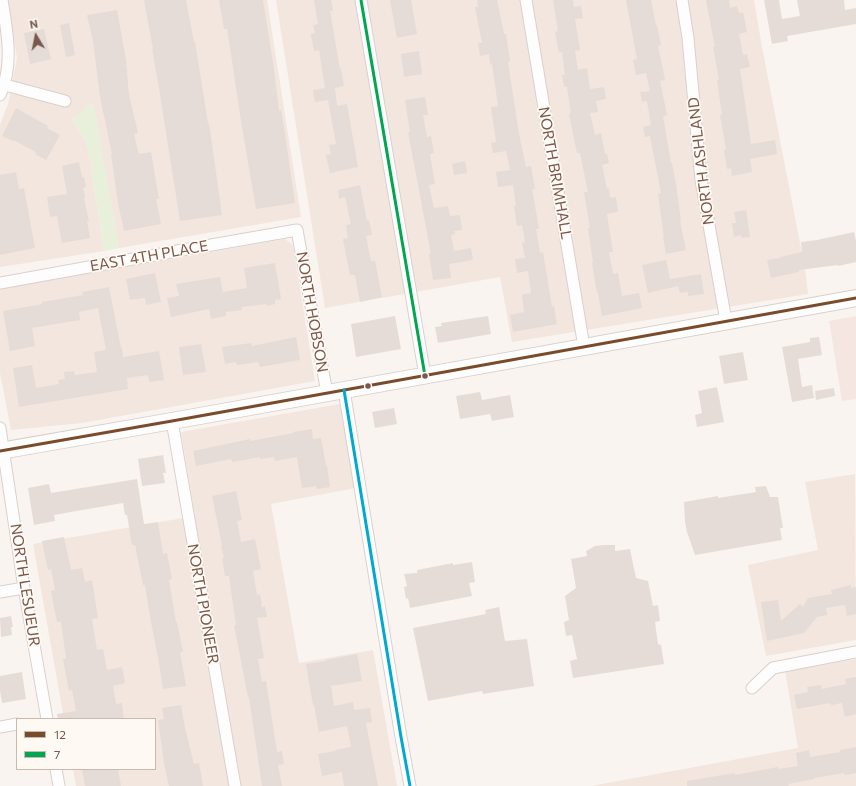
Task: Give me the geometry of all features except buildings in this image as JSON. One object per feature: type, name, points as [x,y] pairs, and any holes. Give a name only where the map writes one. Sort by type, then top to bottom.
[{"type":"main road","points":[[2,451],[856,298]]},
{"type":"street","points":[[2,0],[8,39],[9,59],[2,90],[65,101]]},
{"type":"street","points":[[361,0],[424,376]]},
{"type":"street","name":"NORTH BRIMHALL","points":[[526,0],[584,347]]},
{"type":"street","name":"NORTH ASHLAND","points":[[682,0],[688,38],[701,180],[726,321]]},
{"type":"street","name":"EAST 4TH PLACE","points":[[0,283],[297,230]]},
{"type":"street","name":"NORTH HOBSON","points":[[297,230],[327,393]]},
{"type":"street","points":[[344,390],[401,740],[410,786]]},
{"type":"street","name":"NORTH PIONEER","points":[[172,421],[235,786]]},
{"type":"street","name":"NORTH LESUEUR","points":[[0,428],[2,451],[46,718]]},
{"type":"street","points":[[0,592],[24,588]]},
{"type":"street","points":[[752,688],[773,668],[856,652]]},
{"type":"street","points":[[0,727],[16,724]]},
{"type":"street","points":[[56,770],[60,786]]},
{"type":"shaded area","points":[[8,0],[267,0],[301,217],[119,248],[93,104],[86,106],[84,111],[78,116],[72,118],[88,147],[104,251],[0,267],[0,125],[8,104],[17,58]]},
{"type":"shaded area","points":[[276,0],[754,0],[805,269],[808,294],[512,342],[500,277],[325,308]]},
{"type":"shaded area","points":[[285,239],[293,245],[315,381],[82,423],[11,430],[0,373],[0,289]]},
{"type":"shaded area","points":[[856,316],[856,399],[842,401],[829,321]]},
{"type":"shaded area","points":[[340,404],[355,488],[271,504],[299,663],[373,650],[397,786],[76,786],[73,770],[156,770],[156,718],[64,718],[33,544],[195,516],[181,432]]},
{"type":"shaded area","points":[[855,474],[856,640],[766,656],[748,565],[818,550],[805,482]]},
{"type":"shaded area","points":[[856,659],[856,786],[591,786],[798,748],[785,671]]},
{"type":"green space","points":[[94,104],[119,248],[104,251],[88,147],[72,118],[80,114],[86,106]]},
{"type":"transit line","name":"7","points":[[361,0],[425,376]]},
{"type":"transit line","name":"12","points":[[0,451],[856,298]]},
{"type":"transit line","points":[[344,390],[410,786]]}]
